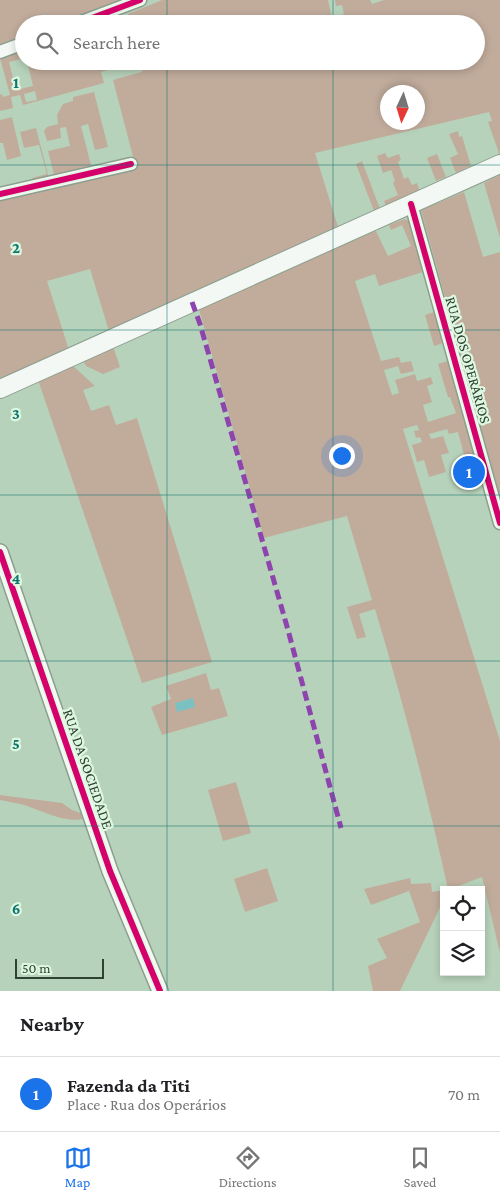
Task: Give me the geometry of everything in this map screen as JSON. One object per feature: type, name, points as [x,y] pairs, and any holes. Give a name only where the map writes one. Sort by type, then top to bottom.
[{"type":"main road","points":[[0,389],[500,164]]},
{"type":"street","points":[[100,15],[140,0]]},
{"type":"street","points":[[0,52],[15,46]]},
{"type":"street","points":[[0,194],[131,164]]},
{"type":"street","name":"RUA DOS OPERÁRIOS","points":[[411,204],[500,523]]},
{"type":"street","name":"RUA DA SOCIEDADE","points":[[0,552],[110,871],[160,991]]},
{"type":"shaded area","points":[[0,0],[122,0],[81,15],[15,15],[15,38],[0,44]]},
{"type":"shaded area","points":[[162,0],[328,0],[331,15],[128,14]]},
{"type":"shaded area","points":[[335,0],[370,0],[372,4],[384,0],[500,0],[500,156],[488,122],[492,121],[489,112],[425,127],[425,85],[380,85],[380,130],[413,130],[315,153],[339,230],[109,331],[90,269],[47,281],[69,350],[0,384],[0,198],[136,168],[113,80],[142,72],[142,70],[485,70],[485,15],[341,15],[344,14],[342,5],[336,6]]},
{"type":"shaded area","points":[[15,52],[15,60],[9,62],[16,90],[33,86],[29,70],[108,70],[101,72],[104,83],[23,105],[20,95],[11,97],[13,108],[0,111],[0,95],[2,94],[3,97],[10,95],[0,58]],"holes":[[[35,91],[37,100],[26,102],[24,94]]]},
{"type":"shaded area","points":[[94,92],[108,147],[95,150],[88,124],[81,126],[92,169],[54,175],[48,151],[70,146],[66,127],[60,128],[61,138],[47,141],[44,131],[47,127],[58,124],[57,115],[63,104],[73,101],[73,97]]},
{"type":"shaded area","points":[[12,117],[21,156],[7,160],[3,143],[0,143],[0,120]]},
{"type":"shaded area","points":[[36,128],[49,178],[33,181],[32,178],[47,174],[39,145],[24,148],[20,132]]},
{"type":"shaded area","points":[[458,131],[459,137],[462,136],[471,166],[456,173],[450,158],[458,154],[449,134]]},
{"type":"shaded area","points":[[385,153],[388,158],[399,154],[401,160],[398,162],[404,179],[408,177],[412,185],[417,183],[420,192],[386,206],[384,201],[398,195],[393,183],[395,181],[391,170],[383,173],[377,156]]},
{"type":"shaded area","points":[[437,154],[446,177],[436,181],[427,158]]},
{"type":"shaded area","points":[[362,161],[380,209],[374,211],[356,164]]},
{"type":"shaded area","points":[[500,175],[500,238],[484,183]]},
{"type":"shaded area","points":[[464,192],[483,257],[500,252],[500,496],[421,210]]},
{"type":"shaded area","points":[[405,219],[409,221],[423,272],[379,286],[375,274],[355,281],[381,361],[399,357],[401,363],[411,361],[414,371],[401,374],[398,366],[384,370],[392,395],[399,393],[395,380],[415,374],[417,381],[431,377],[433,384],[427,386],[432,402],[423,405],[428,422],[456,413],[450,397],[448,397],[438,364],[448,361],[477,464],[467,466],[458,432],[449,434],[447,429],[429,434],[431,439],[443,436],[449,453],[441,455],[446,472],[429,477],[424,460],[417,462],[412,445],[422,442],[420,437],[416,438],[414,431],[419,430],[417,425],[403,429],[500,741],[500,953],[482,877],[458,886],[447,886],[405,713],[375,609],[359,614],[366,637],[357,639],[347,607],[372,600],[347,516],[264,538],[198,306],[376,231],[388,256],[411,246],[402,225],[391,230],[389,225]]},
{"type":"shaded area","points":[[434,312],[443,343],[434,346],[425,315]]},
{"type":"shaded area","points":[[113,346],[120,367],[103,374],[86,366],[83,360]]},
{"type":"shaded area","points":[[72,365],[95,386],[83,390],[91,411],[109,405],[116,425],[137,418],[212,662],[142,683],[38,380]]},
{"type":"shaded area","points":[[206,673],[211,690],[219,688],[228,716],[162,735],[151,707],[171,699],[166,686]]},
{"type":"shaded area","points":[[236,782],[251,833],[223,841],[208,790]]},
{"type":"shaded area","points":[[0,795],[62,803],[87,817],[73,820],[57,817],[24,805],[0,800]]},
{"type":"shaded area","points":[[267,868],[278,901],[245,912],[234,879]]},
{"type":"shaded area","points":[[410,878],[411,884],[431,883],[432,892],[440,891],[440,907],[400,991],[373,991],[368,966],[387,958],[377,939],[420,922],[409,891],[371,905],[364,889]]},
{"type":"water","points":[[193,698],[195,707],[177,712],[175,703]]},
{"type":"marked path","points":[[192,302],[288,630],[341,828]]},
{"type":"cycle path","points":[[100,15],[140,0]]},
{"type":"cycle path","points":[[0,194],[131,164]]},
{"type":"cycle path","points":[[411,204],[500,523]]},
{"type":"cycle path","points":[[0,552],[110,871],[160,991]]},
{"type":"place","name":"Fazenda da Titi","points":[[469,472]]}]
